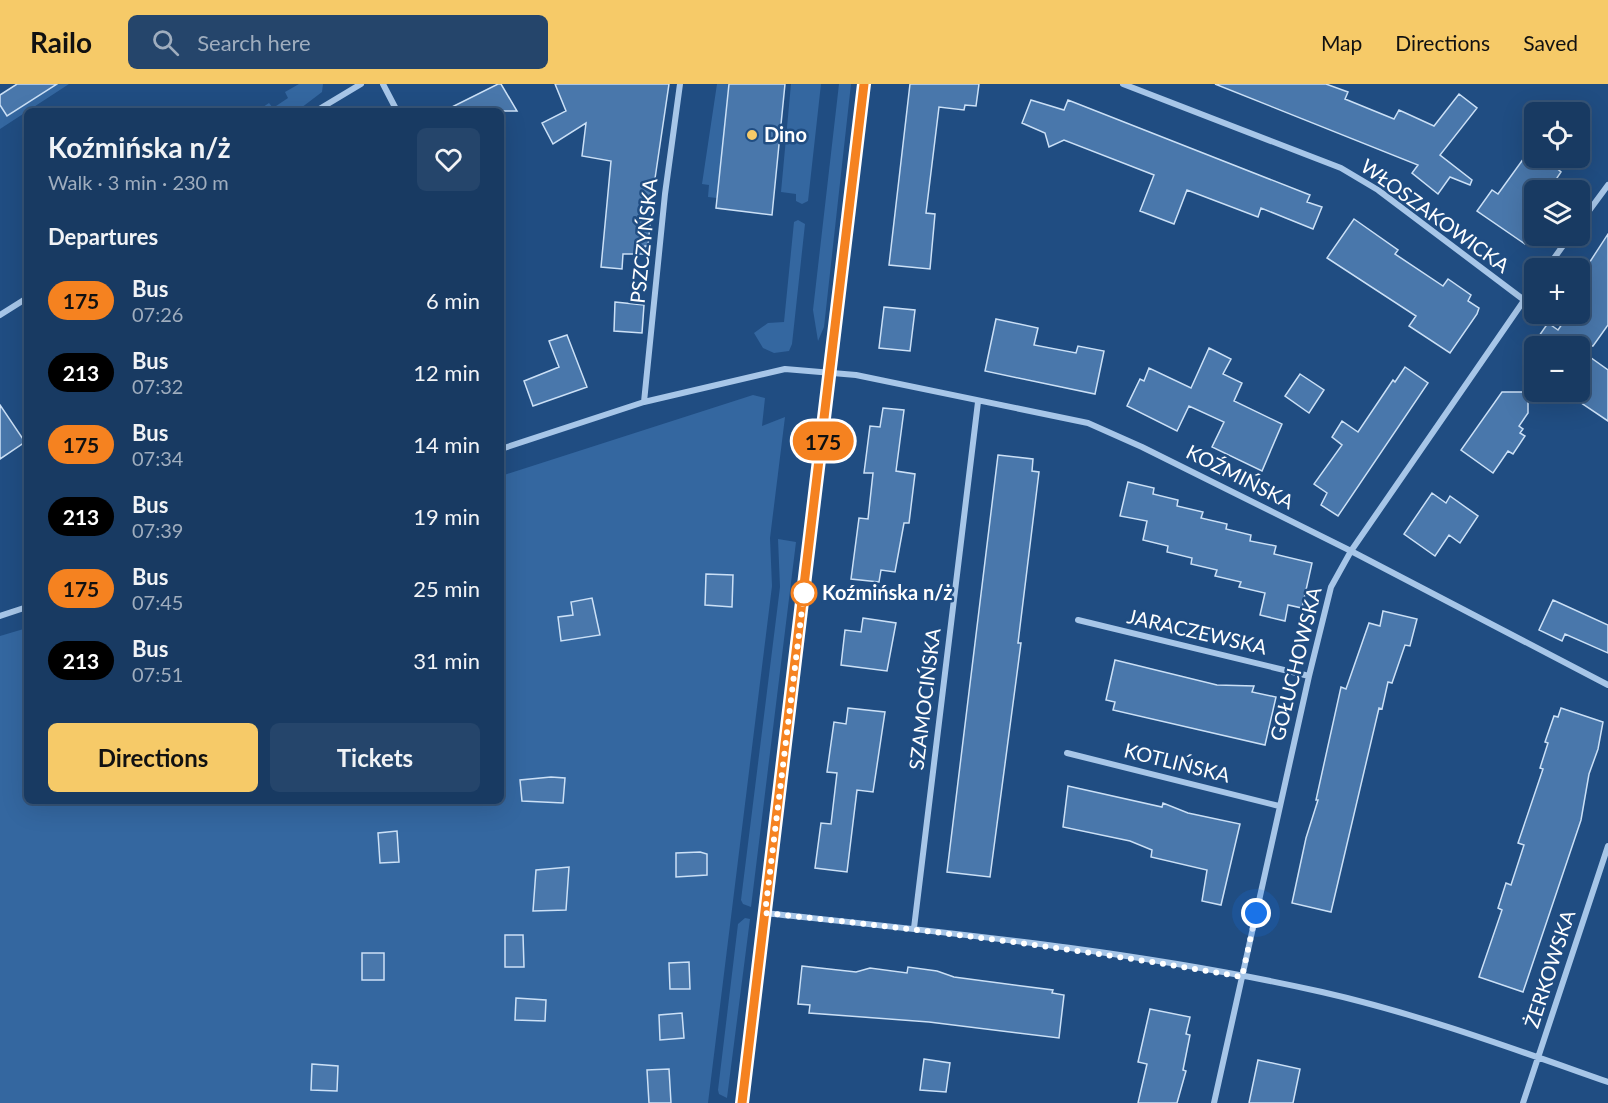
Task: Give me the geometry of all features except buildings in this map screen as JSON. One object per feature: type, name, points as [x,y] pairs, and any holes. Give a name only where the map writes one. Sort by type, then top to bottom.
[{"type":"street","points":[[321,108],[361,84]]},
{"type":"street","points":[[383,84],[395,108]]},
{"type":"street","name":"PSZCZYŃSKA","points":[[644,402],[664,194],[680,84]]},
{"type":"street","points":[[742,1103],[864,84]]},
{"type":"street","name":"WŁOSZAKOWICKA","points":[[1124,84],[1341,168],[1377,190],[1524,300]]},
{"type":"street","points":[[1590,209],[1608,184]]},
{"type":"street","points":[[0,315],[24,300]]},
{"type":"street","name":"GOŁUCHOWSKA","points":[[1214,1103],[1279,806],[1331,587],[1351,551],[1524,300]]},
{"type":"street","points":[[504,448],[644,402],[785,369],[831,373]]},
{"type":"street","name":"KOŹMIŃSKA","points":[[831,373],[856,375],[978,402],[1089,423],[1351,551],[1608,685]]},
{"type":"street","name":"SZAMOCIŃSKA","points":[[914,928],[978,402]]},
{"type":"street","points":[[0,616],[24,608]]},
{"type":"street","name":"JARACZEWSKA","points":[[1078,620],[1309,676]]},
{"type":"street","name":"KOTLIŃSKA","points":[[1067,753],[1279,806]]},
{"type":"street","name":"ŻERKOWSKA","points":[[1523,1103],[1608,846]]},
{"type":"street","points":[[765,913],[914,928],[1098,952],[1323,993],[1538,1057],[1608,1082]]},
{"type":"shaded area","points":[[49,84],[69,84],[32,108],[24,108],[24,113],[0,129],[0,105],[8,116],[51,88]]},
{"type":"shaded area","points":[[299,84],[323,84],[322,92],[301,108],[273,108],[288,98],[285,92]]},
{"type":"shaded area","points":[[717,84],[729,84],[717,198],[708,197],[709,185],[702,184]]},
{"type":"shaded area","points":[[791,84],[821,84],[808,201],[802,204],[796,201],[796,194],[781,192]]},
{"type":"shaded area","points":[[839,84],[851,84],[824,327],[818,341],[813,310]]},
{"type":"shaded area","points":[[269,103],[273,108],[262,108]]},
{"type":"shaded area","points":[[798,220],[805,224],[792,344],[789,351],[774,353],[763,348],[754,333],[768,323],[784,322],[794,222]]},
{"type":"shaded area","points":[[753,395],[765,398],[762,426],[785,417],[770,538],[772,586],[708,1103],[0,1103],[0,636],[24,629],[24,804],[504,804],[504,475]]},
{"type":"shaded area","points":[[778,539],[796,542],[751,907],[743,904],[741,900],[780,587]]},
{"type":"shaded area","points":[[745,918],[750,919],[727,1098],[719,1094],[718,1090],[738,924]]},
{"type":"bus line","name":"175","points":[[742,1103],[826,417],[864,84]]},
{"type":"place","name":"Dino","points":[[752,135]]},
{"type":"place","name":"Koźmińska n/ż","points":[[804,593]]},
{"type":"route","points":[[804,593],[765,913],[914,928],[1098,952],[1242,977],[1256,913]]}]
